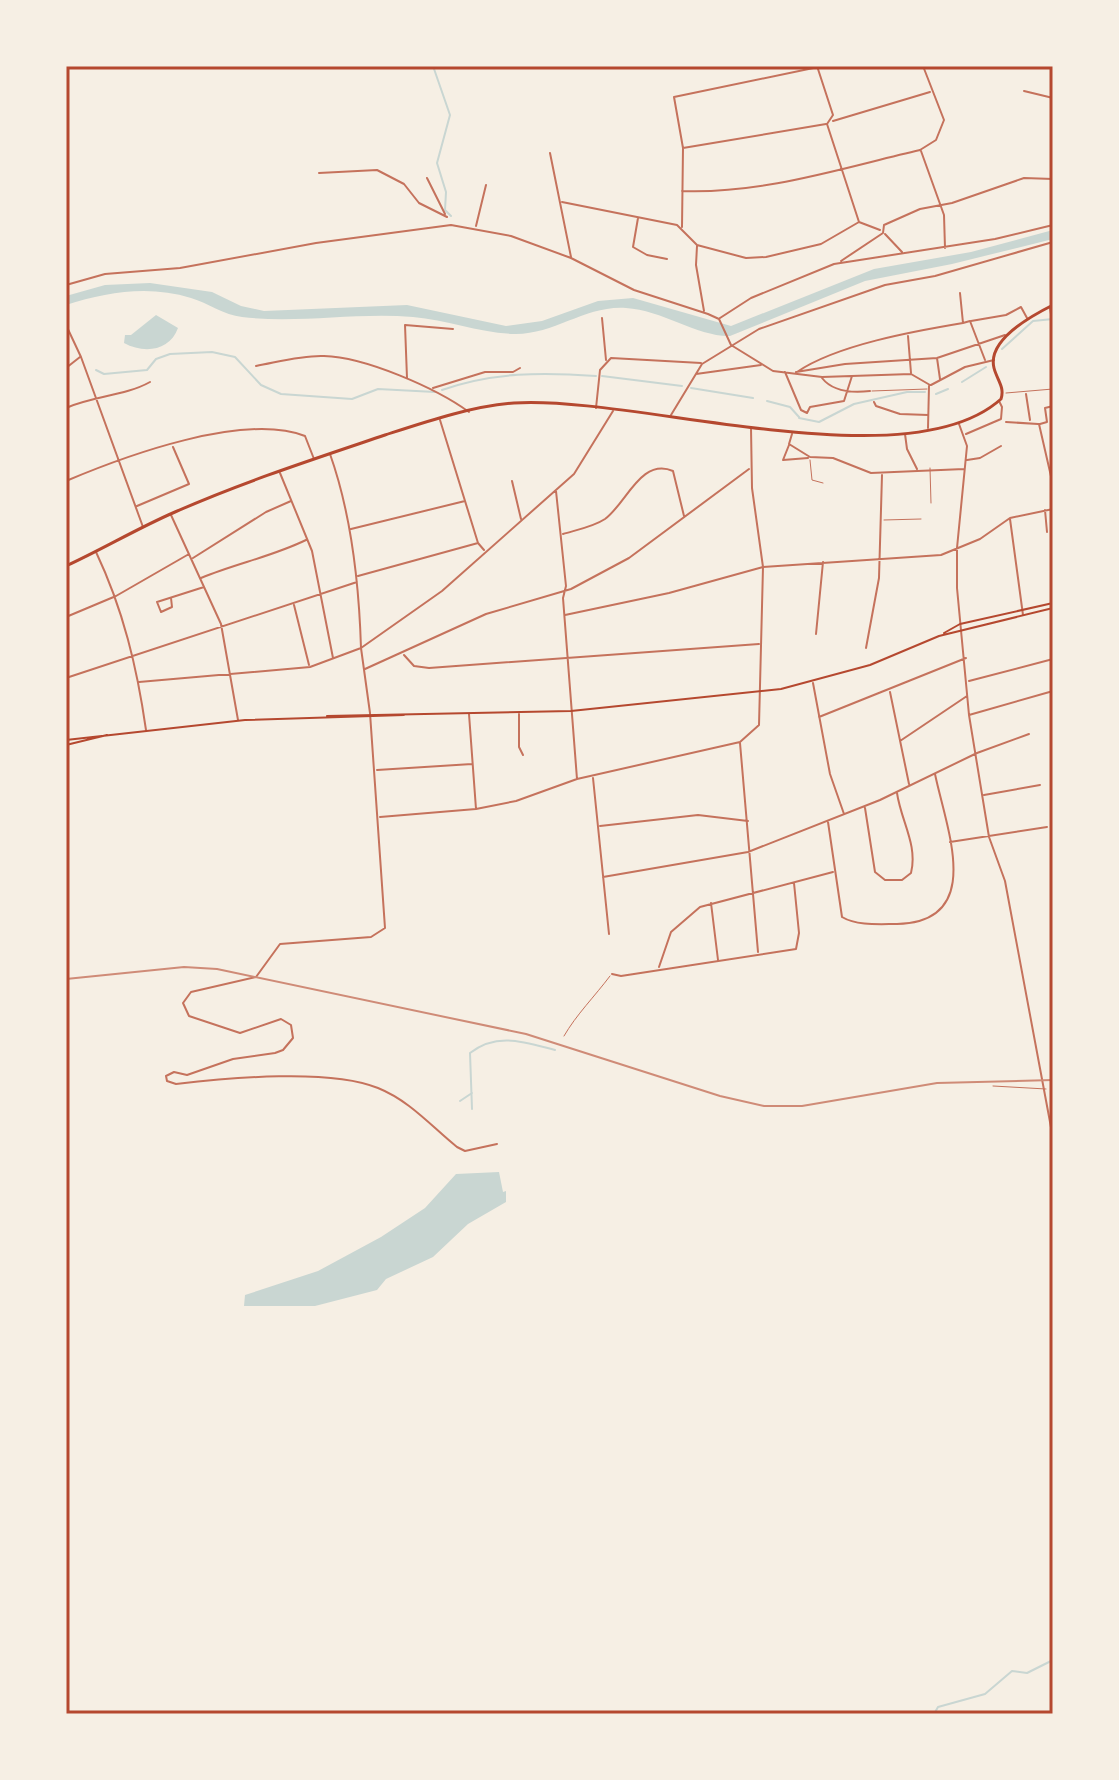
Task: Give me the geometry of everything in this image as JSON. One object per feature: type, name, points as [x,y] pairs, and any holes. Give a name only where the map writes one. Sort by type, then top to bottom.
[{"type":"main road","points":[[66,566],[170,514],[314,459],[469,412],[523,403],[671,415],[792,433],[866,436],[905,433],[959,423],[999,401],[1003,393],[995,366],[998,348],[1010,334],[1051,305]]},
{"type":"main road","points":[[939,636],[960,624],[1053,603]]},
{"type":"main road","points":[[66,740],[238,721],[571,711],[760,692],[813,683],[961,629],[1053,608]]},
{"type":"main road","points":[[66,745],[108,735]]},
{"type":"street","points":[[682,228],[683,148],[674,97],[823,66]]},
{"type":"street","points":[[682,191],[741,189],[920,150],[936,140],[944,120],[923,66]]},
{"type":"street","points":[[817,67],[833,115],[832,122]]},
{"type":"street","points":[[683,148],[827,124],[932,91]]},
{"type":"street","points":[[1024,91],[1053,98]]},
{"type":"street","points":[[827,124],[859,222]]},
{"type":"street","points":[[920,150],[940,205],[945,248]]},
{"type":"street","points":[[550,153],[571,258]]},
{"type":"street","points":[[319,173],[377,170],[404,184],[419,203],[447,217]]},
{"type":"street","points":[[427,178],[451,225]]},
{"type":"street","points":[[719,319],[751,298],[838,263],[883,233],[884,225],[1024,178],[1053,179]]},
{"type":"street","points":[[476,227],[486,185]]},
{"type":"street","points":[[562,202],[682,228],[697,245],[732,256],[766,257],[821,244],[859,222],[874,226],[903,253]]},
{"type":"street","points":[[638,217],[633,247],[667,259]]},
{"type":"street","points":[[66,285],[105,274],[165,270],[316,243],[451,225],[476,227],[511,236],[571,258],[634,290],[705,312],[719,319],[731,345],[762,365],[785,372],[845,364],[937,358],[1010,334]]},
{"type":"street","points":[[838,263],[945,248],[1053,225]]},
{"type":"street","points":[[671,415],[702,364],[759,329],[885,285],[935,276],[1053,242]]},
{"type":"street","points":[[697,245],[696,265],[705,312]]},
{"type":"street","points":[[960,293],[963,323]]},
{"type":"street","points":[[1051,305],[1053,326]]},
{"type":"street","points":[[796,372],[811,360],[838,351],[1006,315],[1021,307],[1028,320]]},
{"type":"street","points":[[596,408],[599,376],[607,360],[602,318]]},
{"type":"street","points":[[970,321],[985,360],[995,366]]},
{"type":"street","points":[[407,379],[403,326],[430,324],[453,329]]},
{"type":"street","points":[[66,325],[81,357],[143,528]]},
{"type":"street","points":[[908,335],[911,374]]},
{"type":"street","points":[[256,366],[327,356],[433,389],[469,412]]},
{"type":"street","points":[[66,368],[81,357]]},
{"type":"street","points":[[607,360],[615,357],[697,360],[702,364]]},
{"type":"street","points":[[937,358],[941,380]]},
{"type":"street","points":[[822,377],[827,384],[847,391],[930,388],[985,360]]},
{"type":"street","points":[[695,374],[762,365]]},
{"type":"street","points":[[433,389],[485,372],[513,372],[520,368]]},
{"type":"street","points":[[785,372],[802,413],[807,413],[810,407],[842,402],[852,375]]},
{"type":"street","points":[[796,372],[822,377],[911,374],[930,388]]},
{"type":"street","points":[[66,408],[95,397],[137,390],[150,382]]},
{"type":"street","points":[[928,429],[930,388]]},
{"type":"street","points":[[1003,393],[1026,394],[1053,389]]},
{"type":"street","points":[[1026,394],[1030,421]]},
{"type":"street","points":[[965,434],[1001,419],[999,401]]},
{"type":"street","points":[[874,402],[876,406],[900,414],[928,415]]},
{"type":"street","points":[[1047,422],[1045,408],[1053,406]]},
{"type":"street","points":[[139,682],[310,667],[361,648],[442,591],[556,490],[588,456],[613,410]]},
{"type":"street","points":[[440,420],[478,543],[485,551]]},
{"type":"street","points":[[1006,422],[1053,422]]},
{"type":"street","points":[[959,423],[965,434],[966,458],[957,548],[960,624],[966,658],[969,715],[989,837],[1005,881],[1053,1138]]},
{"type":"street","points":[[1039,424],[1053,485]]},
{"type":"street","points":[[66,481],[117,459],[249,428],[275,427],[305,436],[314,459]]},
{"type":"street","points":[[379,817],[476,809],[516,801],[577,779],[740,742],[759,725],[763,567],[751,469],[751,427]]},
{"type":"street","points":[[792,433],[783,460],[833,458],[882,474],[930,468],[965,469]]},
{"type":"street","points":[[905,433],[907,449],[912,453],[917,470]]},
{"type":"street","points":[[789,444],[810,457]]},
{"type":"street","points":[[136,507],[189,484],[172,445]]},
{"type":"street","points":[[966,458],[980,458],[1001,446]]},
{"type":"street","points":[[330,454],[357,577],[363,670],[379,817],[385,928],[371,937],[280,944],[256,977],[191,992],[183,1003],[189,1016],[240,1033],[281,1019],[291,1025],[293,1038],[283,1050],[275,1053],[233,1059],[187,1075],[169,1072],[167,1081],[176,1084],[284,1077],[351,1082],[379,1089],[402,1101],[465,1151],[497,1144]]},
{"type":"street","points":[[810,457],[812,480],[823,483]]},
{"type":"street","points":[[561,534],[604,519],[642,477],[659,468],[673,471],[684,517]]},
{"type":"street","points":[[930,468],[931,503]]},
{"type":"street","points":[[363,670],[486,614],[565,592],[629,558],[751,469]]},
{"type":"street","points":[[279,472],[307,539],[333,659]]},
{"type":"street","points":[[866,648],[880,559],[882,474]]},
{"type":"street","points":[[512,481],[521,519]]},
{"type":"street","points":[[556,490],[577,779]]},
{"type":"street","points":[[192,559],[266,512],[291,501]]},
{"type":"street","points":[[349,530],[466,501]]},
{"type":"street","points":[[565,615],[669,593],[763,567],[823,561],[925,558],[980,539],[1010,518],[1053,509]]},
{"type":"street","points":[[1045,510],[1047,532]]},
{"type":"street","points":[[170,514],[221,624],[233,673],[238,721]]},
{"type":"street","points":[[1010,518],[1023,615]]},
{"type":"street","points":[[881,520],[921,519]]},
{"type":"street","points":[[201,578],[243,560],[277,554],[307,539]]},
{"type":"street","points":[[357,577],[478,543]]},
{"type":"street","points":[[96,552],[116,596],[133,655],[146,730]]},
{"type":"street","points":[[66,617],[116,596],[189,554]]},
{"type":"street","points":[[816,634],[823,561]]},
{"type":"street","points":[[66,678],[221,624],[357,582]]},
{"type":"street","points":[[171,598],[205,586]]},
{"type":"street","points":[[293,604],[310,667]]},
{"type":"street","points":[[403,654],[410,663],[420,668],[761,644]]},
{"type":"street","points":[[819,717],[966,658]]},
{"type":"street","points":[[968,681],[1053,659]]},
{"type":"street","points":[[813,683],[831,780],[845,815]]},
{"type":"street","points":[[889,690],[909,785]]},
{"type":"street","points":[[969,715],[1053,691]]},
{"type":"street","points":[[900,741],[968,695]]},
{"type":"street","points":[[519,713],[519,747],[523,755]]},
{"type":"street","points":[[469,714],[476,809]]},
{"type":"street","points":[[603,877],[748,852],[865,807],[977,753],[1029,734]]},
{"type":"street","points":[[740,742],[758,953]]},
{"type":"street","points":[[375,770],[472,764]]},
{"type":"street","points":[[828,821],[839,910],[847,920],[886,924],[915,922],[936,914],[950,900],[954,890],[949,842],[935,772]]},
{"type":"street","points":[[593,776],[609,934]]},
{"type":"street","points":[[983,795],[1040,785]]},
{"type":"street","points":[[865,807],[875,872],[885,880],[902,880],[911,873],[913,850],[900,815],[896,792]]},
{"type":"street","points":[[598,826],[698,815],[749,821]]},
{"type":"street","points":[[949,842],[1047,827]]},
{"type":"street","points":[[658,970],[666,942],[677,924],[711,902],[834,872]]},
{"type":"street","points":[[564,1036],[572,1020],[613,975],[796,949],[799,933],[794,883]]},
{"type":"street","points":[[711,902],[718,961]]},
{"type":"street","points":[[993,1086],[1053,1087]]},
{"type":"shaded area","points":[[1053,230],[1053,239],[865,281],[730,336],[705,332],[653,313],[626,308],[597,311],[543,330],[514,334],[413,317],[242,317],[191,298],[160,292],[112,294],[66,305],[66,296],[105,285],[150,283],[212,292],[241,306],[264,311],[407,305],[506,326],[542,321],[598,301],[633,298],[731,326],[874,269],[971,252]]},
{"type":"shaded area","points":[[156,315],[178,328],[169,342],[148,349],[124,343],[125,335],[131,335]]},
{"type":"shaded area","points":[[499,1172],[503,1192],[506,1191],[506,1202],[468,1224],[433,1257],[386,1279],[377,1290],[315,1306],[244,1306],[245,1295],[318,1271],[381,1237],[425,1208],[456,1174]]},
{"type":"waterway","points":[[433,66],[450,115],[437,163],[446,192],[445,210],[451,216]]},
{"type":"waterway","points":[[1002,349],[1033,321],[1053,319]]},
{"type":"waterway","points":[[96,370],[104,374],[147,370],[156,359],[170,354],[212,352],[235,357],[261,385],[281,394],[352,399],[378,389],[435,392]]},
{"type":"waterway","points":[[962,382],[986,367]]},
{"type":"waterway","points":[[442,390],[480,380],[518,375],[596,376]]},
{"type":"waterway","points":[[602,376],[682,386]]},
{"type":"waterway","points":[[691,388],[753,398]]},
{"type":"waterway","points":[[936,394],[948,389]]},
{"type":"waterway","points":[[799,418],[819,422],[854,404],[907,392],[925,392]]},
{"type":"waterway","points":[[767,401],[790,407],[799,417]]},
{"type":"waterway","points":[[472,1109],[470,1053],[501,1041],[522,1042],[555,1050]]},
{"type":"waterway","points":[[460,1101],[472,1093]]},
{"type":"waterway","points":[[934,1714],[938,1707],[985,1694],[1012,1671],[1027,1673],[1053,1660]]},
{"type":"railway","points":[[66,979],[184,967],[217,969],[526,1034],[720,1096],[764,1106],[802,1106],[937,1083],[1053,1080]]}]
